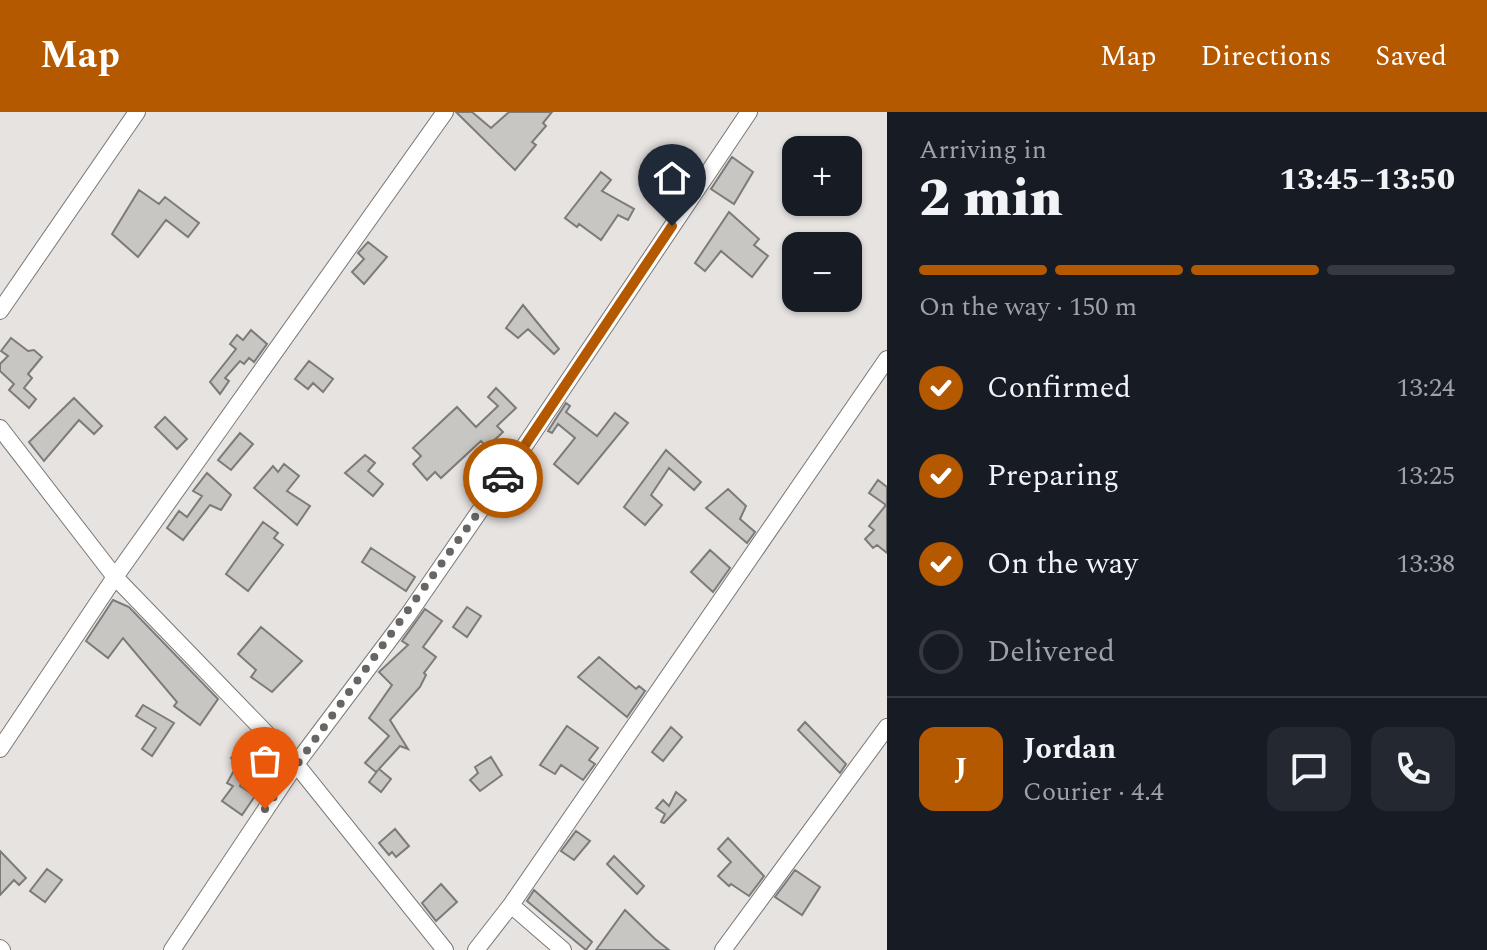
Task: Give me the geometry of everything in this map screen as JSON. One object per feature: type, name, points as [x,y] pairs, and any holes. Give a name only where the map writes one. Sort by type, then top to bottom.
[{"type":"street","points":[[0,311],[137,112]]},
{"type":"street","points":[[0,749],[115,577],[445,112]]},
{"type":"street","points":[[172,950],[296,764],[425,590],[749,112]]},
{"type":"street","points":[[476,950],[511,905],[887,359]]},
{"type":"street","points":[[0,428],[115,577],[296,764],[445,950]]},
{"type":"street","points":[[723,950],[887,727]]},
{"type":"street","points":[[511,905],[563,950]]},
{"type":"building","points":[[456,112],[472,112],[491,128],[509,112],[552,112],[543,123],[546,126],[532,142],[536,145],[515,170]]},
{"type":"building","points":[[732,157],[753,172],[734,204],[711,189]]},
{"type":"building","points":[[601,172],[611,180],[602,191],[634,209],[628,220],[618,215],[601,240],[565,218]]},
{"type":"building","points":[[139,190],[159,204],[165,197],[199,223],[188,237],[166,220],[138,257],[112,234]]},
{"type":"building","points":[[729,212],[759,239],[754,245],[768,256],[752,277],[721,251],[705,271],[695,263]]},
{"type":"building","points":[[368,242],[387,257],[364,284],[352,272],[364,259],[358,253]]},
{"type":"building","points":[[523,305],[559,349],[554,354],[528,329],[518,338],[506,328]]},
{"type":"building","points":[[251,330],[267,344],[254,362],[249,358],[244,364],[240,361],[225,378],[229,381],[220,394],[210,382],[236,349],[230,344],[237,335],[243,340]]},
{"type":"building","points":[[11,338],[42,357],[28,374],[32,378],[24,388],[36,399],[29,408],[9,390],[14,384],[0,371],[0,364],[8,356],[1,351]]},
{"type":"building","points":[[309,361],[333,379],[323,392],[313,383],[308,389],[295,379]]},
{"type":"building","points":[[496,388],[516,408],[497,426],[503,432],[487,447],[481,441],[441,478],[435,472],[427,480],[413,464],[421,456],[413,448],[457,407],[476,427],[498,406],[488,397]]},
{"type":"building","points":[[74,398],[102,426],[94,434],[79,420],[44,461],[29,442]]},
{"type":"building","points":[[566,403],[570,406],[566,412],[597,436],[615,413],[628,423],[578,484],[554,464],[575,438],[558,424],[552,433],[548,431]]},
{"type":"building","points":[[165,417],[187,439],[177,449],[155,427]]},
{"type":"building","points":[[240,433],[253,444],[231,470],[218,460]]},
{"type":"building","points":[[666,450],[701,482],[694,490],[669,468],[651,495],[662,505],[645,525],[624,507]]},
{"type":"building","points":[[365,455],[375,463],[368,471],[383,484],[373,496],[345,473]]},
{"type":"building","points":[[284,464],[299,476],[287,491],[310,506],[297,525],[254,488],[273,466],[278,472]]},
{"type":"building","points":[[207,473],[231,495],[221,510],[210,505],[183,540],[167,528],[179,511],[187,517],[202,496],[193,491]]},
{"type":"building","points":[[878,480],[887,487],[887,553],[877,545],[873,548],[865,539],[874,530],[869,526],[886,505],[869,493]]},
{"type":"building","points":[[728,489],[746,506],[740,519],[755,532],[747,543],[706,508]]},
{"type":"building","points":[[263,522],[278,533],[274,538],[283,545],[248,591],[226,574]]},
{"type":"building","points":[[371,548],[415,577],[406,591],[362,562]]},
{"type":"building","points":[[710,550],[730,568],[713,592],[691,572]]},
{"type":"building","points":[[113,600],[129,607],[218,699],[200,725],[174,706],[177,702],[123,638],[108,658],[86,641]]},
{"type":"building","points":[[467,607],[481,616],[467,637],[453,627]]},
{"type":"building","points":[[425,609],[442,621],[423,647],[436,657],[424,673],[426,675],[420,687],[390,720],[408,749],[400,746],[379,769],[391,779],[381,792],[369,782],[378,770],[376,772],[365,763],[389,736],[369,718],[392,685],[379,672],[408,645],[402,641]]},
{"type":"building","points":[[261,627],[302,661],[272,692],[251,677],[256,670],[238,654]]},
{"type":"building","points":[[599,657],[636,689],[639,686],[645,691],[627,717],[578,677]]},
{"type":"building","points":[[143,705],[174,723],[152,756],[142,749],[156,728],[136,716]]},
{"type":"building","points":[[805,722],[846,764],[840,773],[798,730]]},
{"type":"building","points":[[567,726],[598,748],[589,760],[595,764],[583,780],[561,765],[555,774],[540,765]]},
{"type":"building","points":[[671,727],[682,737],[663,761],[652,752]]},
{"type":"building","points":[[240,749],[252,763],[240,786],[255,796],[242,815],[222,801],[233,786],[227,783],[237,765],[231,758]]},
{"type":"building","points":[[491,757],[502,775],[480,791],[470,780],[478,773],[475,767]]},
{"type":"building","points":[[676,792],[686,800],[664,823],[661,822],[665,814],[656,808],[663,800],[669,806]]},
{"type":"building","points":[[395,829],[409,846],[396,857],[392,852],[389,855],[379,843]]},
{"type":"building","points":[[576,831],[590,841],[574,860],[561,851]]},
{"type":"building","points":[[728,838],[764,876],[749,896],[731,884],[729,886],[718,876],[731,862],[718,849]]},
{"type":"building","points":[[0,851],[26,878],[19,885],[14,880],[0,895]]},
{"type":"building","points":[[614,856],[644,886],[637,894],[607,864]]},
{"type":"building","points":[[47,869],[62,880],[45,902],[30,891]]},
{"type":"building","points":[[795,870],[820,887],[802,915],[775,897]]},
{"type":"building","points":[[441,884],[457,902],[436,921],[422,903]]},
{"type":"building","points":[[534,890],[592,942],[586,950],[527,901]]},
{"type":"building","points":[[625,910],[655,939],[669,950],[596,950]]},
{"type":"way so far","points":[[265,809],[408,615],[503,478]]},
{"type":"route","points":[[503,478],[672,226]]}]
